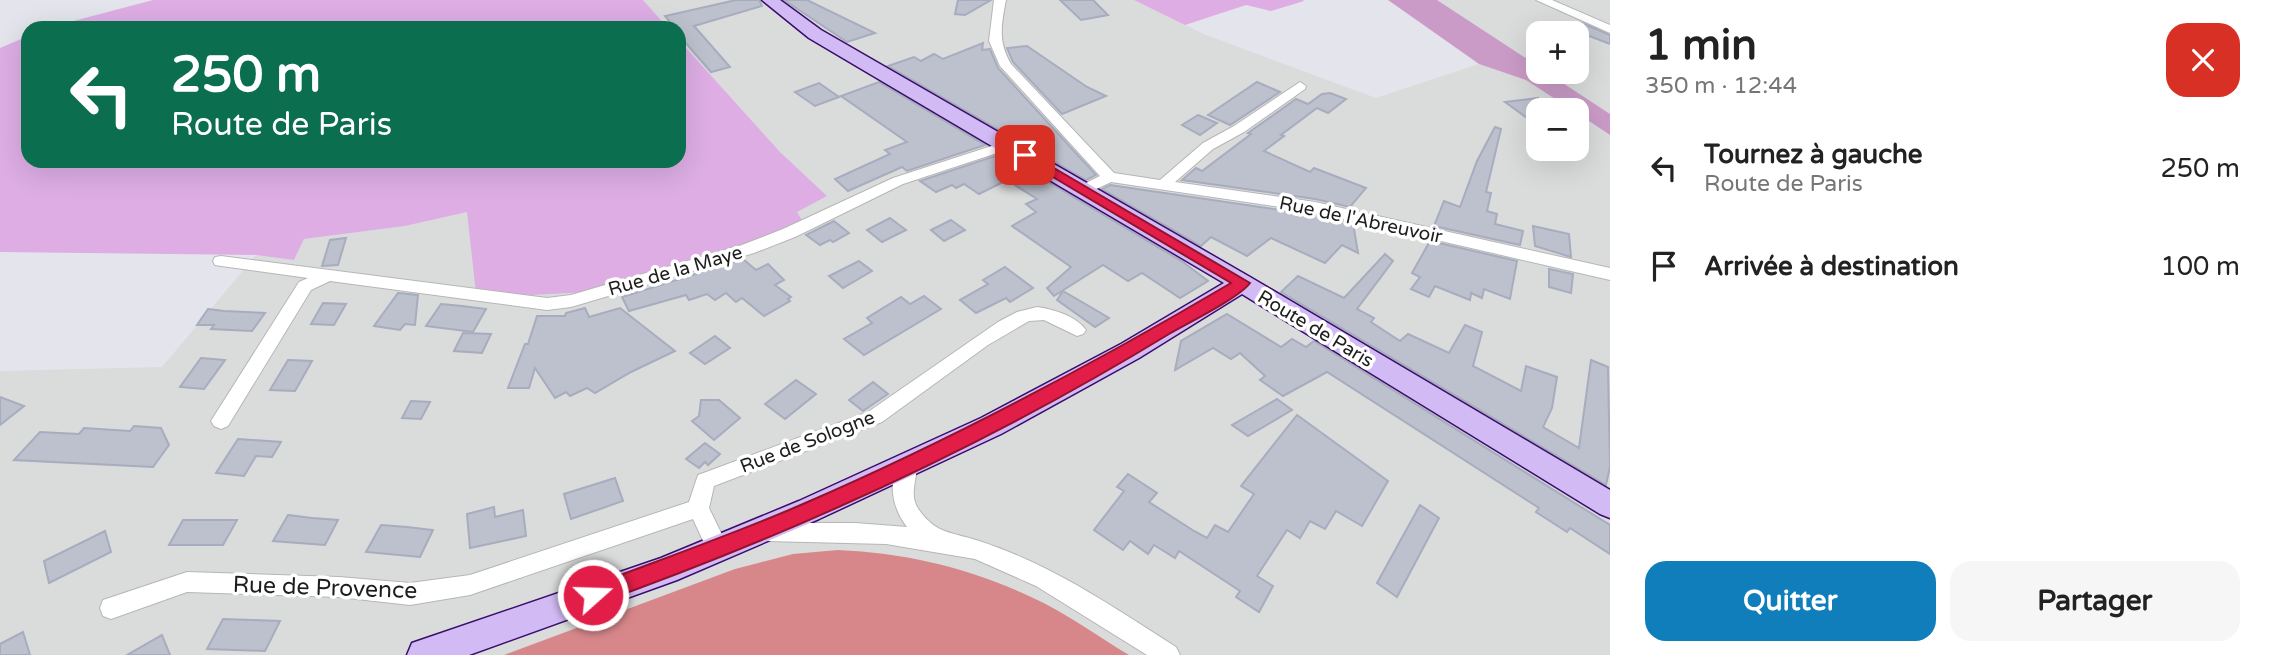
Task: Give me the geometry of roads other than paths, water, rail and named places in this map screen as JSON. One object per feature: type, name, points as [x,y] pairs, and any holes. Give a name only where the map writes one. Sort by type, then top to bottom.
[{"type":"main road","name":"Route de Paris","points":[[770,0],[815,34],[1242,283],[1610,505]]},
{"type":"main road","points":[[424,655],[718,549],[907,465],[1064,387],[1242,283]]},
{"type":"street","points":[[1000,0],[993,42],[996,50],[1006,66],[1109,177],[1083,190]]},
{"type":"street","points":[[1542,0],[1610,29]]},
{"type":"street","points":[[1163,185],[1208,146],[1239,129],[1300,86]]},
{"type":"street","name":"Rue de la Maye","points":[[220,261],[521,302],[547,304],[571,301],[748,249],[789,233],[898,181],[1007,145]]},
{"type":"street","name":"Rue de l'Abreuvoir","points":[[1109,177],[1315,207],[1610,274]]},
{"type":"street","points":[[220,421],[305,286],[326,276]]},
{"type":"street","name":"Rue de Sologne","points":[[698,508],[705,481],[875,417],[899,403],[1009,321],[1036,313],[1055,317],[1077,330]]},
{"type":"street","points":[[907,465],[901,482],[904,504],[915,523],[935,540]]},
{"type":"street","points":[[698,508],[718,549]]},
{"type":"street","name":"Rue de Provence","points":[[111,608],[187,582],[338,587],[410,594],[470,585],[698,508]]},
{"type":"street","points":[[757,533],[829,531],[935,540],[998,557],[1044,579],[1168,655]]}]
